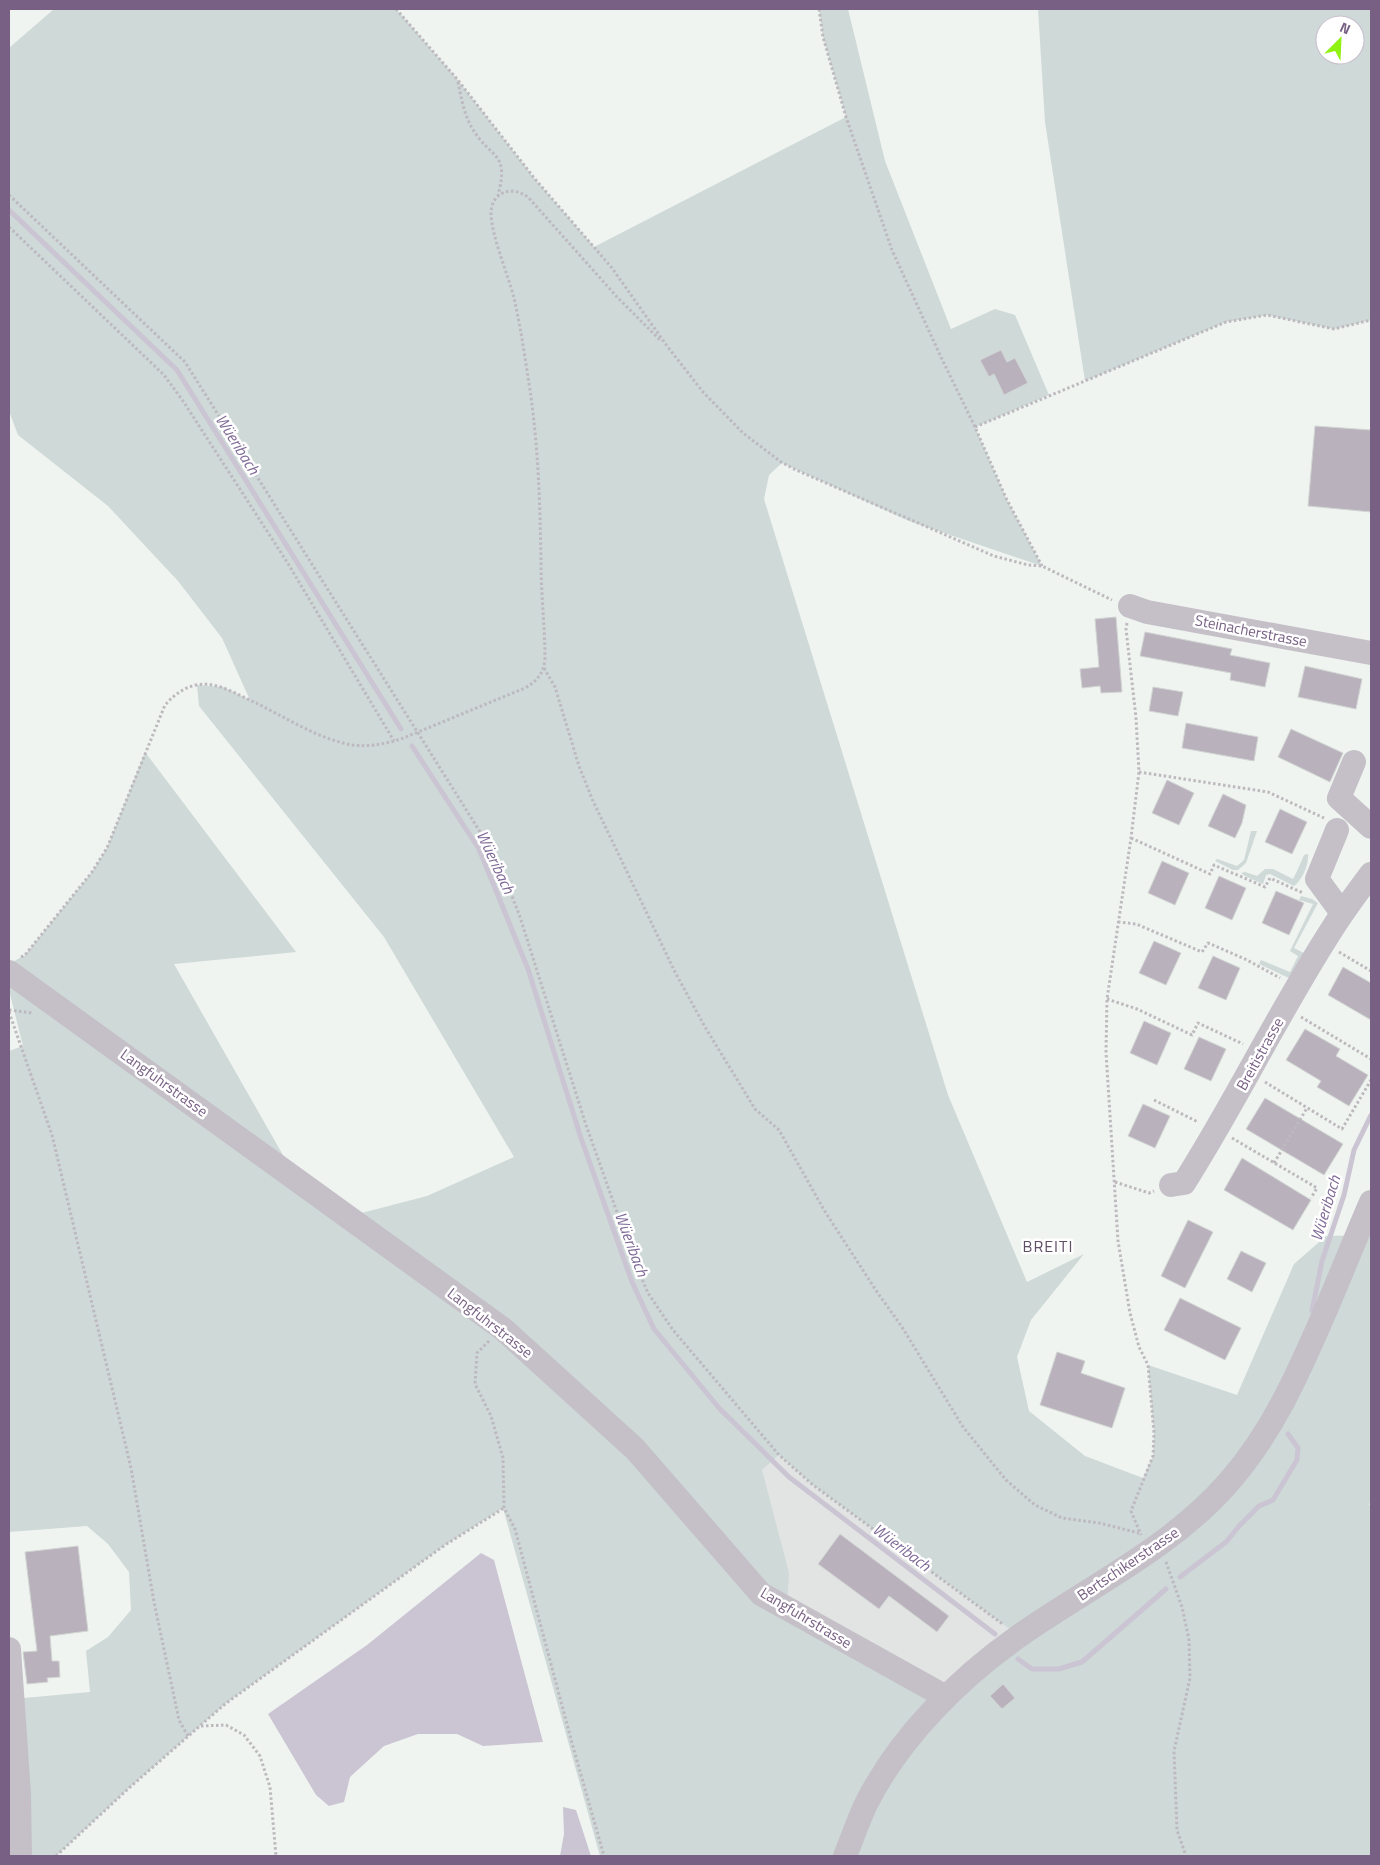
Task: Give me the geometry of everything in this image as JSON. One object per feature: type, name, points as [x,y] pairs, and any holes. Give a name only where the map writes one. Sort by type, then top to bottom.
[{"type":"street","name":"Steinacherstrasse","points":[[1130,606],[1157,613],[1371,653]]},
{"type":"street","points":[[1354,762],[1339,798],[1371,827]]},
{"type":"street","points":[[1338,830],[1317,879],[1342,913]]},
{"type":"street","name":"Breitistrasse","points":[[1171,1185],[1184,1184],[1218,1130],[1254,1063],[1342,913],[1371,874]]},
{"type":"street","name":"Langfuhrstrasse","points":[[13,966],[503,1329],[635,1449],[761,1594],[946,1697]]},
{"type":"street","name":"Bertschikerstrasse","points":[[845,1856],[866,1804],[900,1748],[946,1697],[980,1666],[1147,1541],[1196,1515],[1229,1482],[1265,1434],[1295,1381],[1371,1202]]},
{"type":"street","points":[[9,1648],[19,1794],[20,1856]]},
{"type":"path","points":[[396,9],[457,79],[530,173],[612,268],[702,392],[757,444],[782,462],[855,497],[994,556],[1028,565],[1042,566],[1106,598],[1130,606],[1126,629],[1136,718],[1139,772],[1107,1000],[1106,1052],[1118,1241],[1130,1313],[1139,1347],[1148,1365],[1154,1433],[1152,1456],[1131,1511],[1147,1541],[1166,1562],[1182,1607],[1189,1640],[1190,1678],[1174,1750],[1177,1830],[1186,1856]]},
{"type":"path","points":[[819,9],[824,37],[846,117],[892,250],[1006,498],[1042,566]]},
{"type":"path","points":[[457,79],[465,112],[471,127],[494,153],[502,167],[502,181],[492,209],[492,224],[514,300],[530,387],[538,454],[544,667],[557,692],[579,766],[593,801],[704,1027],[755,1109],[779,1130],[824,1210],[902,1327],[963,1427],[1006,1480],[1035,1505],[1062,1518],[1099,1523],[1147,1541]]},
{"type":"path","points":[[498,196],[508,190],[513,190],[528,197],[611,290],[667,346]]},
{"type":"path","points":[[9,196],[185,362],[499,862],[520,917],[586,1125],[630,1251],[648,1292],[673,1330],[779,1455],[813,1485],[1019,1636]]},
{"type":"path","points":[[9,227],[164,375],[183,401],[287,562],[394,741]]},
{"type":"path","points":[[975,427],[1226,322],[1268,315],[1334,329],[1371,320]]},
{"type":"path","points":[[13,966],[25,955],[92,872],[107,848],[165,705],[176,693],[197,685],[223,687],[332,739],[352,745],[369,746],[394,741],[525,688],[539,677],[544,667]]},
{"type":"path","points":[[1139,772],[1268,792],[1332,822],[1338,830]]},
{"type":"path","points":[[1131,838],[1210,874],[1214,865],[1265,888],[1270,878],[1311,896]]},
{"type":"path","points":[[1118,922],[1136,924],[1202,952],[1208,943],[1274,975],[1291,999],[1371,1059]]},
{"type":"path","points":[[1324,943],[1371,971]]},
{"type":"path","points":[[1107,1000],[1138,1009],[1192,1035],[1198,1023],[1225,1035],[1254,1063],[1307,1107],[1342,1128],[1371,1080]]},
{"type":"path","points":[[9,1012],[52,1136],[131,1468],[154,1602],[179,1720],[188,1736]]},
{"type":"path","points":[[1154,1100],[1218,1130],[1317,1188],[1311,1198]]},
{"type":"path","points":[[1274,1163],[1307,1107]]},
{"type":"path","points":[[1115,1182],[1149,1193],[1171,1185]]},
{"type":"path","points":[[503,1329],[477,1353],[475,1384],[491,1416],[503,1458],[504,1508],[515,1528],[604,1856]]},
{"type":"path","points":[[56,1856],[129,1788],[225,1704],[414,1568],[504,1508]]},
{"type":"path","points":[[201,1726],[226,1725],[244,1735],[260,1756],[270,1787],[276,1856]]},
{"type":"shaded area","points":[[54,9],[396,9],[457,79],[535,179],[594,247],[846,117],[823,37],[819,9],[848,9],[885,161],[951,329],[995,309],[1015,315],[1049,395],[975,427],[1006,498],[1042,566],[909,521],[782,463],[769,475],[764,499],[948,1095],[1027,1282],[1084,1254],[1031,1320],[1017,1357],[1029,1411],[1085,1456],[1143,1478],[1153,1456],[1154,1433],[1148,1365],[1237,1395],[1294,1264],[1326,1236],[1371,1235],[1371,1500],[1369,1505],[1371,1506],[1371,1856],[600,1856],[503,1508],[445,1545],[225,1704],[129,1788],[56,1856],[9,1856],[13,1699],[90,1692],[86,1651],[108,1637],[131,1610],[129,1572],[108,1544],[87,1526],[9,1532],[9,1051],[23,1046],[9,990],[9,964],[25,955],[92,872],[107,848],[145,752],[296,952],[174,964],[296,1178],[350,1216],[427,1196],[514,1157],[384,937],[199,706],[197,685],[223,687],[250,700],[222,638],[178,581],[108,506],[18,435],[9,411],[9,48]],"holes":[[[779,1455],[813,1485],[1019,1636],[946,1697],[787,1609],[789,1573],[762,1470]]]},
{"type":"shaded area","points":[[1038,9],[1371,9],[1371,320],[1334,329],[1267,315],[1226,322],[1085,381],[1045,122]]},
{"type":"shaded area","points":[[1251,831],[1257,831],[1246,863],[1238,870],[1233,870],[1215,861],[1217,859],[1237,866],[1244,860]]},
{"type":"shaded area","points":[[1308,854],[1304,872],[1294,886],[1270,874],[1266,875],[1263,884],[1241,873],[1245,872],[1257,876],[1265,869],[1273,869],[1293,879],[1304,855]]},
{"type":"shaded area","points":[[1301,896],[1318,903],[1294,948],[1306,954],[1291,979],[1259,964],[1261,960],[1290,972],[1298,956],[1290,951],[1313,904],[1299,900]]},
{"type":"shaded area","points":[[779,1455],[813,1485],[1019,1636],[946,1697],[787,1608],[762,1470]]},
{"type":"shaded area","points":[[481,1553],[494,1560],[543,1742],[483,1746],[457,1734],[418,1734],[384,1746],[350,1777],[344,1802],[329,1806],[316,1795],[268,1714],[367,1645]]},
{"type":"shaded area","points":[[563,1807],[576,1810],[591,1856],[560,1856],[564,1834]]},
{"type":"building","points":[[1001,350],[1007,362],[1015,358],[1028,383],[1004,395],[994,374],[989,377],[980,360]]},
{"type":"building","points":[[1315,426],[1371,430],[1371,512],[1308,506]]},
{"type":"building","points":[[1116,617],[1122,692],[1101,693],[1100,686],[1082,688],[1080,669],[1099,667],[1095,619]]},
{"type":"building","points":[[1145,632],[1232,649],[1230,655],[1270,663],[1265,687],[1230,680],[1231,673],[1140,656]]},
{"type":"building","points":[[1305,666],[1362,679],[1356,709],[1298,697]]},
{"type":"building","points":[[1153,687],[1183,692],[1178,716],[1149,711]]},
{"type":"building","points":[[1186,723],[1258,737],[1254,761],[1182,748]]},
{"type":"building","points":[[1291,729],[1343,753],[1330,782],[1278,757]]},
{"type":"building","points":[[1167,780],[1194,793],[1179,825],[1152,813]]},
{"type":"building","points":[[1223,794],[1246,805],[1242,823],[1235,838],[1208,826]]},
{"type":"building","points":[[1280,809],[1307,822],[1292,854],[1265,842]]},
{"type":"building","points":[[1162,861],[1189,873],[1175,905],[1148,893]]},
{"type":"building","points":[[1219,876],[1246,888],[1232,920],[1205,908]]},
{"type":"building","points":[[1276,891],[1304,903],[1289,935],[1262,923]]},
{"type":"building","points":[[1154,941],[1181,953],[1166,985],[1139,973]]},
{"type":"building","points":[[1213,956],[1240,968],[1226,1000],[1198,988]]},
{"type":"building","points":[[1343,967],[1371,983],[1371,1020],[1328,995]]},
{"type":"building","points":[[1144,1021],[1171,1033],[1157,1065],[1130,1053]]},
{"type":"building","points":[[1305,1029],[1340,1049],[1336,1056],[1368,1075],[1349,1106],[1317,1087],[1321,1081],[1286,1060]]},
{"type":"building","points":[[1199,1037],[1226,1049],[1211,1081],[1184,1069]]},
{"type":"building","points":[[1265,1098],[1343,1144],[1324,1175],[1246,1129]]},
{"type":"building","points":[[1143,1104],[1170,1116],[1155,1148],[1128,1136]]},
{"type":"building","points":[[1242,1158],[1311,1200],[1293,1230],[1224,1190]]},
{"type":"building","points":[[1188,1220],[1213,1232],[1185,1288],[1161,1276]]},
{"type":"building","points":[[1241,1251],[1266,1263],[1252,1292],[1227,1279]]},
{"type":"building","points":[[1180,1298],[1241,1328],[1225,1360],[1164,1330]]},
{"type":"building","points":[[1057,1352],[1085,1361],[1081,1373],[1125,1388],[1112,1428],[1040,1405]]},
{"type":"building","points":[[840,1534],[949,1616],[937,1632],[889,1596],[879,1609],[818,1564]]},
{"type":"building","points":[[78,1546],[88,1631],[50,1636],[52,1661],[59,1661],[60,1677],[47,1678],[48,1682],[27,1684],[23,1652],[37,1651],[25,1552]]},
{"type":"building","points":[[1003,1684],[1015,1698],[1002,1709],[990,1696]]},
{"type":"waterway","name":"Wüeribach","points":[[9,210],[177,370],[401,729]]},
{"type":"waterway","name":"Wüeribach","points":[[412,746],[479,849],[528,969],[581,1138],[632,1282],[654,1329],[719,1408],[789,1477],[995,1634]]},
{"type":"waterway","name":"Wüeribach","points":[[1312,1311],[1322,1261],[1344,1195],[1354,1150],[1371,1115]]},
{"type":"waterway","name":"Wüeribach","points":[[1180,1577],[1226,1542],[1259,1506],[1273,1500],[1297,1460],[1298,1448],[1288,1434]]},
{"type":"waterway","name":"Wüeribach","points":[[1018,1659],[1032,1669],[1059,1669],[1082,1662],[1166,1589]]},
{"type":"district","name":"BREITI","points":[[1048,1246]]}]
